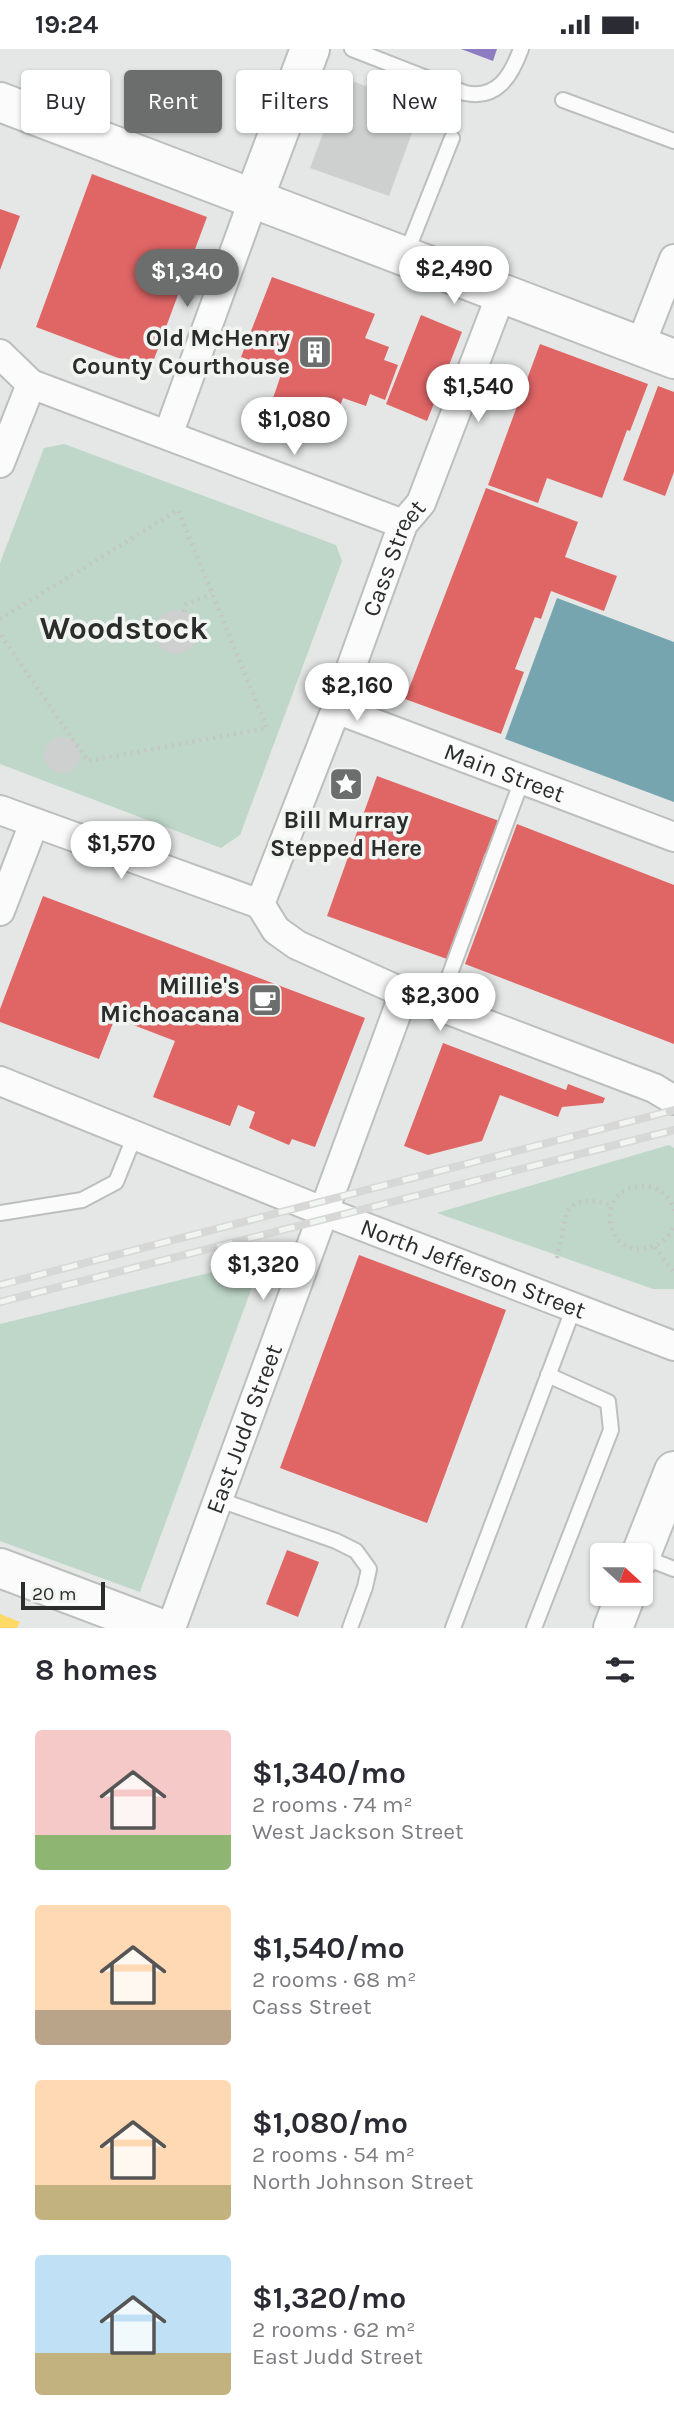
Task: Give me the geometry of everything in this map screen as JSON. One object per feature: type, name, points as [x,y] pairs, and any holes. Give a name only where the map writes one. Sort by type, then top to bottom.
[{"type":"street","points":[[168,435],[310,49]]},
{"type":"street","points":[[0,102],[657,353],[674,259]]},
{"type":"street","name":"Cass Street","points":[[260,904],[336,709],[403,524],[421,503],[502,292]]},
{"type":"street","points":[[0,354],[31,384],[403,524]]},
{"type":"street","points":[[0,463],[31,384]]},
{"type":"street","name":"Main Street","points":[[336,709],[674,837]]},
{"type":"street","points":[[0,810],[260,904],[276,930],[297,945],[404,993],[671,1095]]},
{"type":"street","points":[[0,911],[34,824]]},
{"type":"street","name":"East Judd Street","points":[[171,1628],[404,993]]},
{"type":"street","name":"North Jefferson Street","points":[[0,1081],[674,1346]]},
{"type":"street","points":[[646,1543],[674,1471]]},
{"type":"street","points":[[0,1568],[159,1628]]},
{"type":"street","points":[[613,1628],[621,1607]]},
{"type":"lane","points":[[352,49],[477,96],[488,93],[508,76],[521,49]]},
{"type":"lane","points":[[563,100],[674,141]]},
{"type":"lane","points":[[405,256],[452,138]]},
{"type":"lane","points":[[438,1006],[522,780]]},
{"type":"lane","points":[[0,1213],[82,1200],[116,1182],[135,1135]]},
{"type":"lane","points":[[453,1628],[574,1307]]},
{"type":"lane","points":[[534,1628],[611,1430],[608,1402],[548,1375]]},
{"type":"lane","points":[[217,1499],[336,1541],[356,1551],[369,1569],[350,1628]]},
{"type":"lane","points":[[653,1561],[674,1569]]},
{"type":"path","points":[[0,619],[178,510],[267,728],[88,761],[0,634]]},
{"type":"path","points":[[184,612],[186,604],[212,594]]},
{"type":"path","points":[[673,1207],[667,1195],[648,1185],[637,1185],[618,1196],[610,1216],[616,1237],[634,1249],[645,1250],[664,1242],[674,1226]]},
{"type":"path","points":[[557,1258],[570,1206],[581,1201],[597,1201],[612,1206]]},
{"type":"path","points":[[655,1247],[674,1273]]},
{"type":"green space","points":[[64,444],[336,545],[342,561],[240,835],[221,848],[0,764],[0,563],[44,448]]},
{"type":"green space","points":[[669,1145],[674,1148],[674,1289],[653,1289],[437,1213]]},
{"type":"green space","points":[[262,1260],[140,1592],[0,1541],[0,1324]]},
{"type":"building: Homes","points":[[0,1614],[20,1622],[17,1628],[0,1628]]},
{"type":"building: Shops","points":[[92,174],[207,217],[150,370],[36,327]]},
{"type":"building: Shops","points":[[0,209],[20,216],[0,270]]},
{"type":"building: Shops","name":"Old McHenry County Courthouse","points":[[272,277],[375,314],[365,338],[389,347],[384,360],[398,365],[385,400],[370,394],[366,406],[343,398],[334,422],[273,398],[282,372],[241,357]]},
{"type":"building: Shops","points":[[421,315],[462,332],[427,421],[386,404]]},
{"type":"building: Shops","points":[[540,344],[648,384],[630,431],[627,430],[602,498],[547,478],[538,503],[488,485]]},
{"type":"building: Shops","points":[[658,386],[674,392],[674,472],[665,496],[623,480]]},
{"type":"building: Shops","points":[[486,488],[578,522],[565,557],[617,576],[604,611],[551,591],[541,619],[535,617],[515,669],[524,672],[501,734],[405,699]]},
{"type":"building: Shops","points":[[377,776],[502,822],[490,855],[485,853],[447,959],[327,916]]},
{"type":"building: Shops","points":[[517,824],[674,885],[674,1044],[465,964]]},
{"type":"building: Shops","points":[[43,896],[365,1018],[315,1147],[292,1139],[289,1145],[249,1128],[255,1112],[238,1105],[230,1126],[153,1097],[175,1041],[115,1018],[99,1059],[0,1022],[0,1009]]},
{"type":"building: Shops","points":[[443,1043],[566,1090],[568,1084],[605,1098],[603,1103],[562,1107],[558,1117],[500,1095],[482,1141],[428,1155],[404,1146]]},
{"type":"building: Shops","points":[[359,1255],[506,1310],[427,1523],[280,1468]]},
{"type":"building: Shops","points":[[287,1550],[319,1562],[298,1617],[266,1604]]},
{"type":"building: Offices","points":[[461,49],[497,49],[493,61]]},
{"type":"building: Public","points":[[557,598],[674,642],[674,802],[505,739]]},
{"type":"building: Other","points":[[353,81],[367,86],[367,133],[412,133],[389,196],[310,168],[323,133],[353,133]]},
{"type":"building: Other","points":[[176,610],[185,611],[192,616],[197,623],[197,641],[192,648],[185,653],[176,654],[167,653],[160,648],[155,641],[154,632],[155,623],[160,616],[167,611]]},
{"type":"building: Other","points":[[62,737],[75,742],[80,755],[75,768],[62,773],[49,768],[44,755],[49,742]]},
{"type":"railway","points":[[0,1285],[674,1110]]},
{"type":"railway","points":[[0,1302],[674,1130]]},
{"type":"place","name":"Old McHenry County Courthouse","points":[[315,352]]},
{"type":"place","name":"Bill Murray Stepped Here","points":[[346,784]]},
{"type":"place","name":"Millie's Michoacana","points":[[265,1000]]},
{"type":"district","name":"Woodstock","points":[[124,628]]}]
